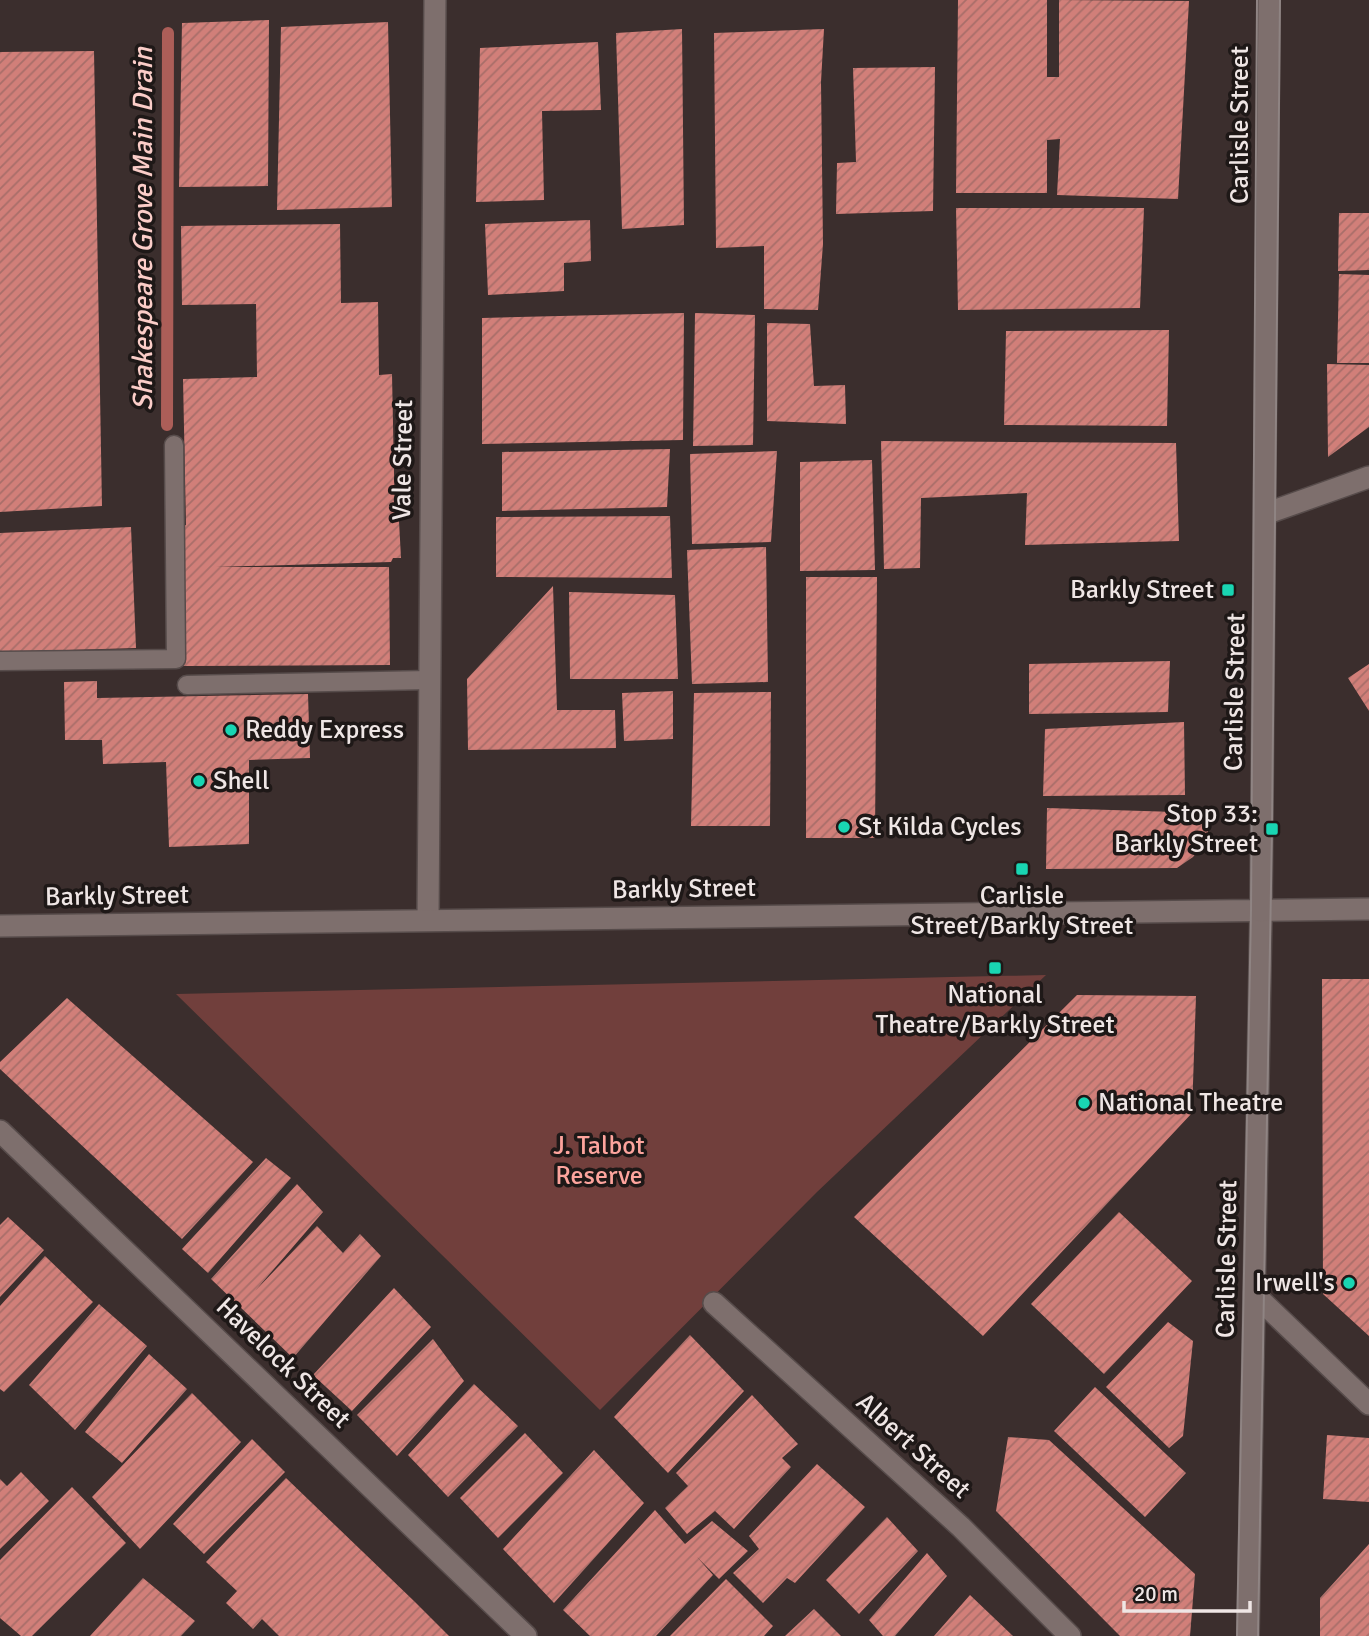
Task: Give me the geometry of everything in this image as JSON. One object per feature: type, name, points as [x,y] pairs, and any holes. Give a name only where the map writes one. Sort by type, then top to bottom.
[{"type":"street","name":"Vale Street","points":[[428,920],[435,0]]},
{"type":"street","name":"Carlisle Street","points":[[1248,1636],[1261,911],[1269,0]]},
{"type":"street","points":[[1265,514],[1369,477]]},
{"type":"street","name":"Barkly Street","points":[[0,926],[1369,909]]},
{"type":"street","name":"Havelock Street","points":[[0,1132],[526,1636]]},
{"type":"street","points":[[1254,1294],[1369,1404]]},
{"type":"street","name":"Albert Street","points":[[714,1303],[961,1527],[1070,1636]]},
{"type":"lane","points":[[0,661],[176,659],[174,445]]},
{"type":"lane","points":[[187,685],[429,680]]},
{"type":"green space","name":"J. Talbot Reserve","points":[[1046,975],[817,1192],[600,1410],[176,994]]},
{"type":"building","points":[[958,0],[1047,0],[1047,77],[1059,77],[1059,0],[1189,1],[1178,199],[1057,195],[1060,139],[1047,140],[1047,193],[956,193]]},
{"type":"building","points":[[269,20],[268,186],[179,187],[182,23]]},
{"type":"building","points":[[388,22],[392,207],[277,210],[281,27]]},
{"type":"building","points":[[682,29],[684,225],[622,229],[616,33]]},
{"type":"building","points":[[824,29],[821,82],[823,244],[818,310],[764,309],[764,246],[716,248],[714,33]]},
{"type":"building","points":[[598,42],[601,110],[542,111],[544,200],[476,202],[480,48]]},
{"type":"building","points":[[94,51],[102,506],[0,512],[0,52]]},
{"type":"building","points":[[935,67],[933,211],[836,214],[837,163],[856,162],[853,68]]},
{"type":"building","points":[[956,208],[1144,208],[1140,308],[958,310]]},
{"type":"building","points":[[1339,213],[1369,213],[1369,270],[1338,271]]},
{"type":"building","points":[[590,220],[591,261],[564,263],[564,291],[488,295],[485,224]]},
{"type":"building","points":[[340,224],[341,303],[378,302],[379,375],[392,374],[395,522],[399,521],[401,558],[393,558],[391,562],[216,567],[389,567],[390,665],[183,666],[184,565],[176,527],[186,525],[183,379],[257,377],[256,304],[182,305],[181,226]]},
{"type":"building","points":[[1339,274],[1369,275],[1369,363],[1337,363]]},
{"type":"building","points":[[684,313],[683,440],[482,444],[482,318]]},
{"type":"building","points":[[695,313],[755,315],[753,445],[693,446]]},
{"type":"building","points":[[767,323],[810,324],[814,386],[845,385],[846,424],[767,421]]},
{"type":"building","points":[[1169,330],[1167,426],[1004,425],[1006,331]]},
{"type":"building","points":[[1327,364],[1369,365],[1369,427],[1328,457]]},
{"type":"building","points":[[881,441],[1176,443],[1179,541],[1025,545],[1027,493],[921,498],[920,568],[884,569]]},
{"type":"building","points":[[670,449],[667,507],[502,511],[502,452]]},
{"type":"building","points":[[777,451],[771,542],[692,544],[690,454]]},
{"type":"building","points":[[872,460],[875,570],[800,571],[800,462]]},
{"type":"building","points":[[670,516],[672,578],[496,577],[496,517]]},
{"type":"building","points":[[131,527],[136,648],[0,652],[0,533]]},
{"type":"building","points":[[766,547],[768,682],[692,684],[687,550]]},
{"type":"building","points":[[806,577],[877,577],[875,838],[806,838]]},
{"type":"building","points":[[553,586],[557,710],[615,710],[616,748],[468,750],[467,679]]},
{"type":"building","points":[[569,592],[675,595],[678,679],[570,679]]},
{"type":"building","points":[[1170,661],[1168,712],[1029,714],[1029,664]]},
{"type":"building","points":[[1369,664],[1369,711],[1348,678]]},
{"type":"building","points":[[97,681],[97,698],[308,694],[310,758],[249,760],[249,844],[169,847],[166,762],[103,764],[102,740],[65,740],[64,682]]},
{"type":"building","points":[[673,691],[673,739],[624,741],[622,693]]},
{"type":"building","points":[[771,692],[770,826],[691,826],[694,693]]},
{"type":"building","points":[[1184,722],[1185,795],[1043,796],[1045,729]]},
{"type":"building","points":[[1047,808],[1208,813],[1208,837],[1193,857],[1177,868],[1046,869]]},
{"type":"building","points":[[1322,979],[1369,979],[1369,1336],[1323,1294]]},
{"type":"building","points":[[1077,995],[1196,996],[1192,1113],[983,1336],[854,1217]]},
{"type":"building","points":[[67,998],[253,1162],[182,1239],[0,1069],[0,1062]]},
{"type":"building","points":[[266,1158],[291,1178],[208,1273],[182,1249]]},
{"type":"building","points":[[297,1184],[323,1212],[255,1291],[317,1226],[343,1253],[360,1234],[381,1256],[293,1358],[211,1279]]},
{"type":"building","points":[[1119,1212],[1192,1281],[1104,1374],[1031,1304]]},
{"type":"building","points":[[8,1217],[44,1250],[0,1297],[0,1225]]},
{"type":"building","points":[[45,1256],[93,1302],[4,1392],[0,1389],[0,1306]]},
{"type":"building","points":[[394,1288],[431,1327],[352,1411],[313,1375]]},
{"type":"building","points":[[99,1304],[147,1346],[75,1430],[29,1385]]},
{"type":"building","points":[[1168,1322],[1193,1341],[1183,1436],[1169,1448],[1106,1387]]},
{"type":"building","points":[[690,1335],[744,1391],[668,1473],[614,1417]]},
{"type":"building","points":[[433,1339],[464,1381],[397,1456],[357,1415]]},
{"type":"building","points":[[149,1354],[187,1389],[122,1463],[85,1432]]},
{"type":"building","points":[[474,1384],[518,1426],[448,1497],[408,1455]]},
{"type":"building","points":[[1095,1387],[1186,1473],[1145,1517],[1054,1431]]},
{"type":"building","points":[[192,1393],[241,1442],[140,1549],[92,1497]]},
{"type":"building","points":[[752,1395],[798,1444],[782,1458],[791,1467],[734,1529],[715,1511],[687,1534],[665,1508],[688,1486],[676,1473]]},
{"type":"building","points":[[525,1433],[563,1473],[498,1538],[460,1498]]},
{"type":"building","points":[[1327,1435],[1369,1438],[1369,1502],[1323,1499]]},
{"type":"building","points":[[1008,1437],[1049,1440],[1195,1574],[1190,1636],[1120,1636],[996,1511]]},
{"type":"building","points":[[252,1439],[285,1472],[204,1554],[173,1524]]},
{"type":"building","points":[[594,1450],[644,1503],[554,1603],[503,1549]]},
{"type":"building","points":[[817,1464],[865,1507],[795,1583],[787,1578],[763,1603],[733,1573],[759,1549],[749,1536]]},
{"type":"building","points":[[21,1472],[49,1501],[0,1549],[0,1479],[7,1486]]},
{"type":"building","points":[[286,1478],[449,1636],[279,1636],[262,1619],[253,1629],[226,1603],[237,1591],[206,1562]]},
{"type":"building","points":[[72,1487],[126,1543],[32,1636],[21,1636],[0,1618],[0,1560]]},
{"type":"building","points":[[655,1510],[685,1544],[712,1521],[748,1551],[719,1579],[697,1557],[713,1575],[656,1636],[590,1636],[563,1610]]},
{"type":"building","points":[[887,1517],[918,1551],[859,1614],[826,1580]]},
{"type":"building","points":[[1369,1544],[1369,1636],[1320,1636],[1320,1598]]},
{"type":"building","points":[[927,1553],[947,1576],[895,1636],[883,1636],[869,1620]]},
{"type":"building","points":[[143,1578],[195,1621],[181,1636],[90,1636]]},
{"type":"building","points":[[726,1579],[773,1626],[764,1636],[670,1636]]},
{"type":"building","points":[[970,1595],[1013,1636],[934,1636]]},
{"type":"building","points":[[814,1609],[841,1636],[785,1636]]},
{"type":"waterway","name":"Shakespeare Grove Main Drain","points":[[167,425],[168,33]]},
{"type":"tram line","points":[[1237,1636],[1251,911],[1257,0]]},
{"type":"tram line","points":[[1258,1636],[1272,829],[1280,0]]},
{"type":"place","name":"Barkly Street","points":[[1228,590]]},
{"type":"place","name":"Reddy Express","points":[[231,730]]},
{"type":"place","name":"Shell","points":[[199,781]]},
{"type":"place","name":"St Kilda Cycles","points":[[844,827]]},
{"type":"place","name":"Stop 33: Barkly Street","points":[[1272,829]]},
{"type":"place","name":"Carlisle Street/Barkly Street","points":[[1022,869]]},
{"type":"place","name":"National Theatre/Barkly Street","points":[[995,968]]},
{"type":"place","name":"National Theatre","points":[[1084,1103]]},
{"type":"place","name":"Irwell's","points":[[1349,1283]]}]
